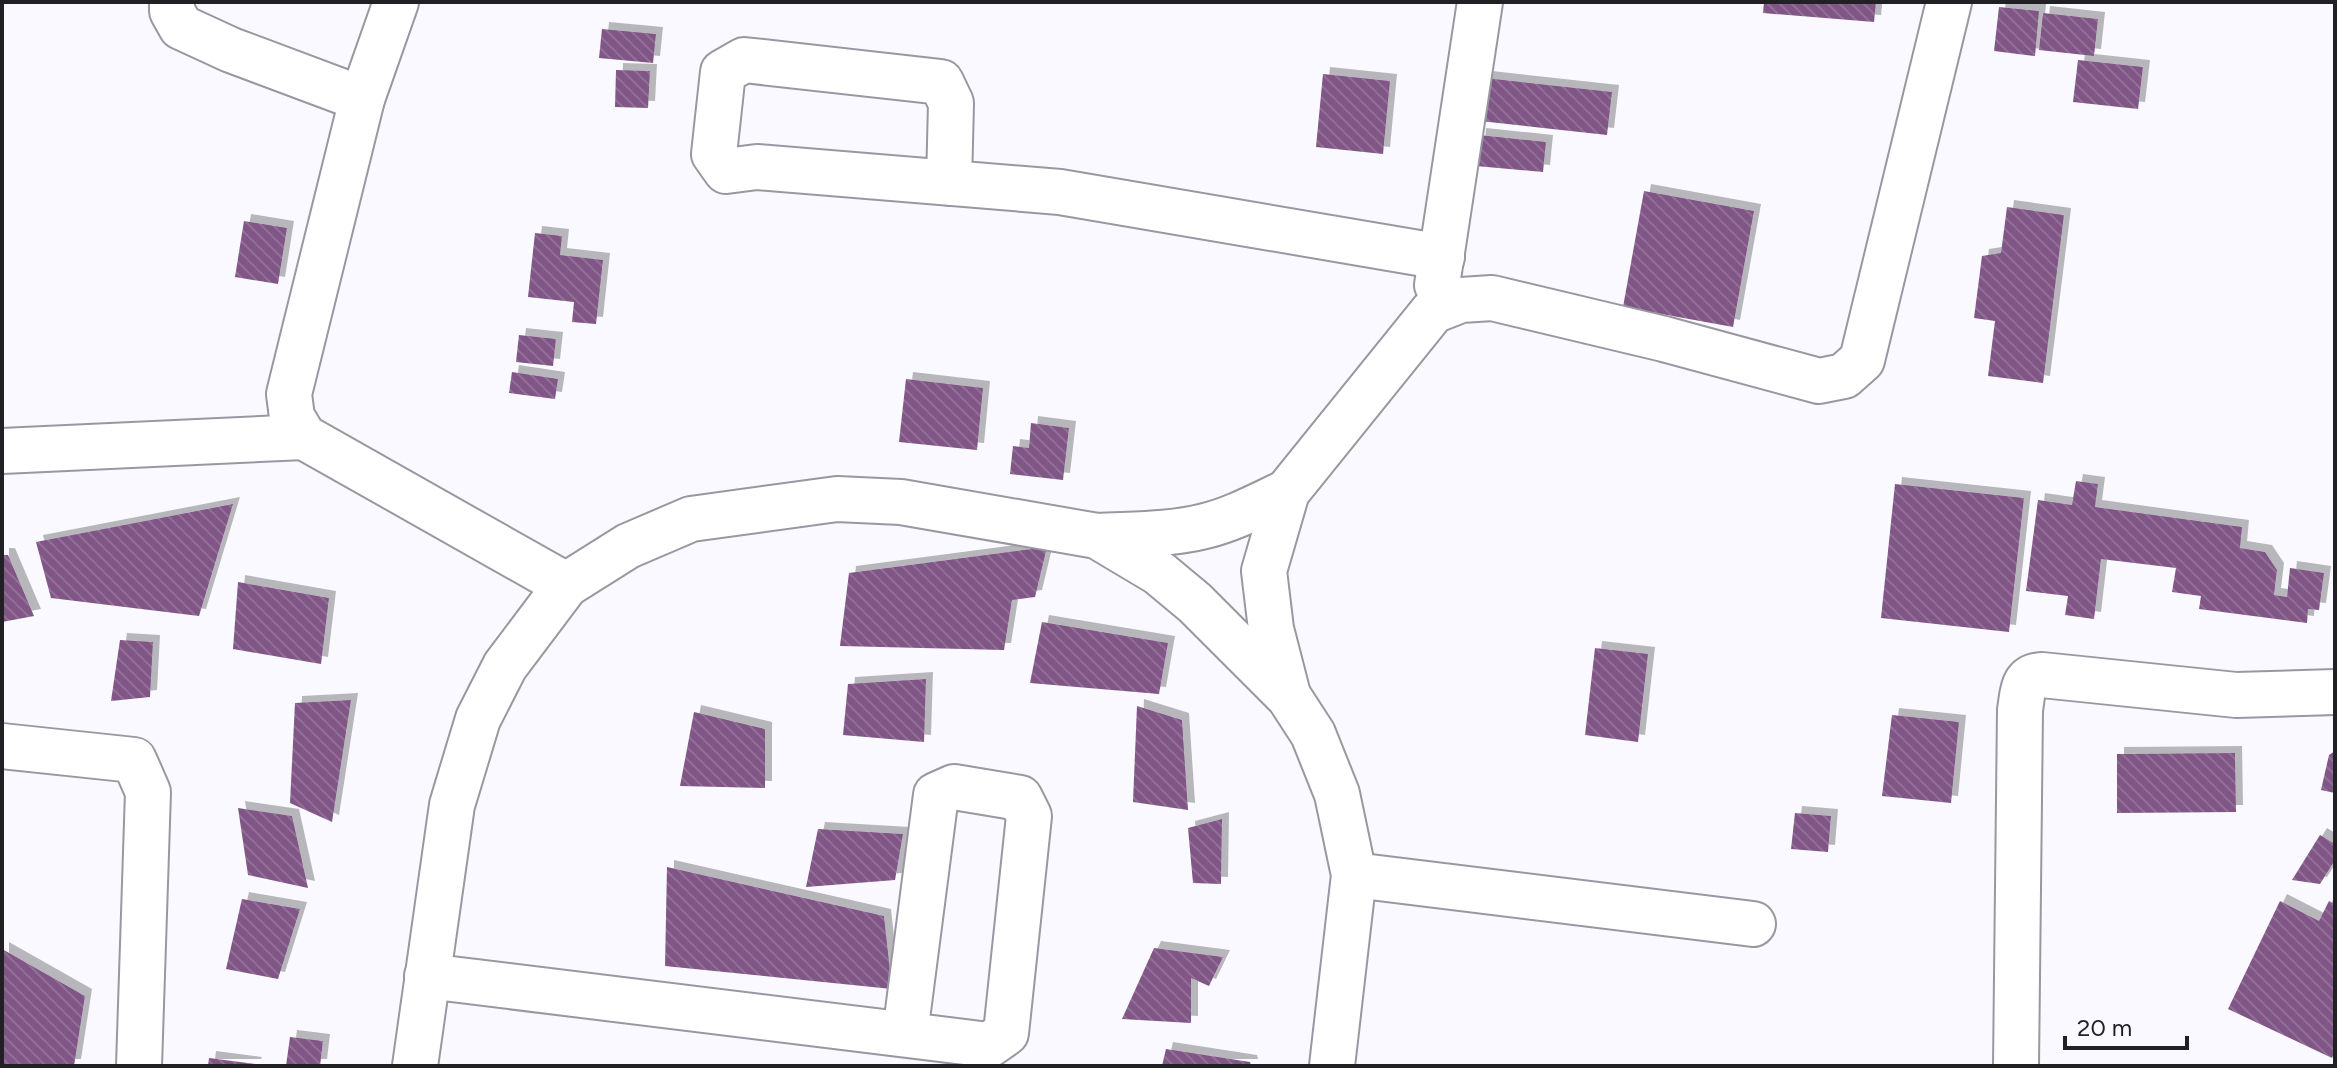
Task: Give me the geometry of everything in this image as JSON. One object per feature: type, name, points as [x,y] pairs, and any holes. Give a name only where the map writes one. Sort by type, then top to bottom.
[{"type":"street","points":[[172,2],[172,11],[181,27],[231,50],[362,99]]},
{"type":"street","points":[[396,2],[362,99],[289,394],[292,417],[304,437],[566,585]]},
{"type":"street","points":[[1289,697],[1271,629],[1264,571],[1287,492],[1433,311],[1480,2]]},
{"type":"street","points":[[1433,311],[1461,300],[1492,298],[1664,339],[1819,381],[1844,376],[1862,360],[1949,2]]},
{"type":"street","points":[[949,183],[951,103],[941,82],[744,60],[723,72],[714,154],[726,171],[757,167],[949,183],[1060,192],[1442,257]]},
{"type":"street","points":[[2,451],[304,437]]},
{"type":"street","points":[[415,1066],[452,805],[478,719],[505,666],[566,585],[628,546],[691,519],[837,499],[901,502],[1097,536],[1202,527],[1287,492]]},
{"type":"street","points":[[1097,536],[1159,573],[1195,603],[1289,697],[1313,734],[1337,794],[1354,875],[1332,1066]]},
{"type":"street","points":[[2016,1066],[2020,710],[2024,683],[2032,676],[2042,675],[2236,695],[2335,692]]},
{"type":"street","points":[[2,746],[134,760],[148,792],[139,1066]]},
{"type":"street","points":[[427,976],[989,1045],[1006,1033],[1029,816],[1020,798],[954,787],[936,795],[905,1034]]},
{"type":"street","points":[[1354,875],[1753,924]]},
{"type":"building","points":[[1764,2],[1876,2],[1874,22],[1763,13]]},
{"type":"building","points":[[1999,7],[2039,11],[2035,56],[1994,51]]},
{"type":"building","points":[[2043,13],[2098,19],[2094,56],[2039,50]]},
{"type":"building","points":[[602,29],[656,34],[653,63],[599,58]]},
{"type":"building","points":[[2078,60],[2143,67],[2138,109],[2073,102]]},
{"type":"building","points":[[616,70],[650,71],[648,108],[615,107]]},
{"type":"building","points":[[1323,74],[1390,81],[1383,154],[1316,147]]},
{"type":"building","points":[[1485,78],[1612,92],[1607,135],[1480,121]]},
{"type":"building","points":[[1479,135],[1546,142],[1543,172],[1476,166]]},
{"type":"building","points":[[1644,191],[1754,211],[1733,327],[1623,307]]},
{"type":"building","points":[[2007,207],[2064,215],[2043,383],[1988,376],[1995,321],[1974,318],[1982,256],[2001,253]]},
{"type":"building","points":[[244,221],[287,228],[278,284],[235,277]]},
{"type":"building","points":[[535,233],[562,236],[560,255],[603,260],[596,324],[572,322],[574,302],[528,297]]},
{"type":"building","points":[[519,335],[556,339],[553,366],[516,362]]},
{"type":"building","points":[[512,372],[558,379],[555,399],[509,393]]},
{"type":"building","points":[[906,379],[983,388],[977,450],[899,442]]},
{"type":"building","points":[[1031,423],[1069,428],[1063,480],[1010,474],[1013,446],[1029,448]]},
{"type":"building","points":[[2076,481],[2098,484],[2095,507],[2242,527],[2240,548],[2265,552],[2277,570],[2274,595],[2287,597],[2290,568],[2324,573],[2319,610],[2308,609],[2307,623],[2199,609],[2201,596],[2172,592],[2176,568],[2101,559],[2094,619],[2065,615],[2068,596],[2026,591],[2038,500],[2072,505]]},
{"type":"building","points":[[1895,484],[2024,498],[2009,632],[1881,618]]},
{"type":"building","points":[[233,504],[199,616],[51,598],[36,542]]},
{"type":"building","points":[[1047,547],[1035,597],[1012,600],[1004,650],[840,646],[849,573]]},
{"type":"building","points":[[2,555],[8,555],[34,616],[2,622]]},
{"type":"building","points":[[238,582],[329,598],[321,664],[233,649]]},
{"type":"building","points":[[1042,622],[1168,643],[1159,694],[1030,683]]},
{"type":"building","points":[[120,640],[153,642],[150,697],[111,701]]},
{"type":"building","points":[[1595,648],[1648,654],[1638,742],[1585,735]]},
{"type":"building","points":[[926,679],[924,742],[843,735],[848,684]]},
{"type":"building","points":[[351,700],[332,822],[290,803],[295,703]]},
{"type":"building","points":[[1137,706],[1182,720],[1188,810],[1133,802]]},
{"type":"building","points":[[694,712],[765,729],[765,788],[680,786]]},
{"type":"building","points":[[1892,715],[1959,722],[1951,803],[1882,796]]},
{"type":"building","points":[[2335,751],[2335,793],[2321,790],[2329,755]]},
{"type":"building","points":[[2235,753],[2236,812],[2117,813],[2117,754]]},
{"type":"building","points":[[238,808],[292,816],[308,888],[248,875]]},
{"type":"building","points":[[1795,813],[1831,816],[1828,852],[1791,849]]},
{"type":"building","points":[[1222,819],[1221,884],[1193,883],[1188,828]]},
{"type":"building","points":[[818,829],[903,834],[895,880],[806,887]]},
{"type":"building","points":[[2320,835],[2335,844],[2335,860],[2320,884],[2292,880]]},
{"type":"building","points":[[667,867],[884,916],[892,989],[665,966]]},
{"type":"building","points":[[242,899],[300,909],[278,979],[226,969]]},
{"type":"building","points":[[2280,901],[2319,921],[2329,901],[2335,904],[2335,1051],[2332,1058],[2228,1009]]},
{"type":"building","points":[[1154,948],[1223,957],[1209,986],[1191,978],[1191,1023],[1122,1019]]},
{"type":"building","points":[[2,949],[85,996],[74,1066],[2,1066]]},
{"type":"building","points":[[290,1037],[323,1041],[320,1066],[286,1066]]},
{"type":"building","points":[[1166,1049],[1250,1062],[1251,1066],[1162,1066]]},
{"type":"building","points":[[209,1058],[255,1064],[208,1066]]}]
